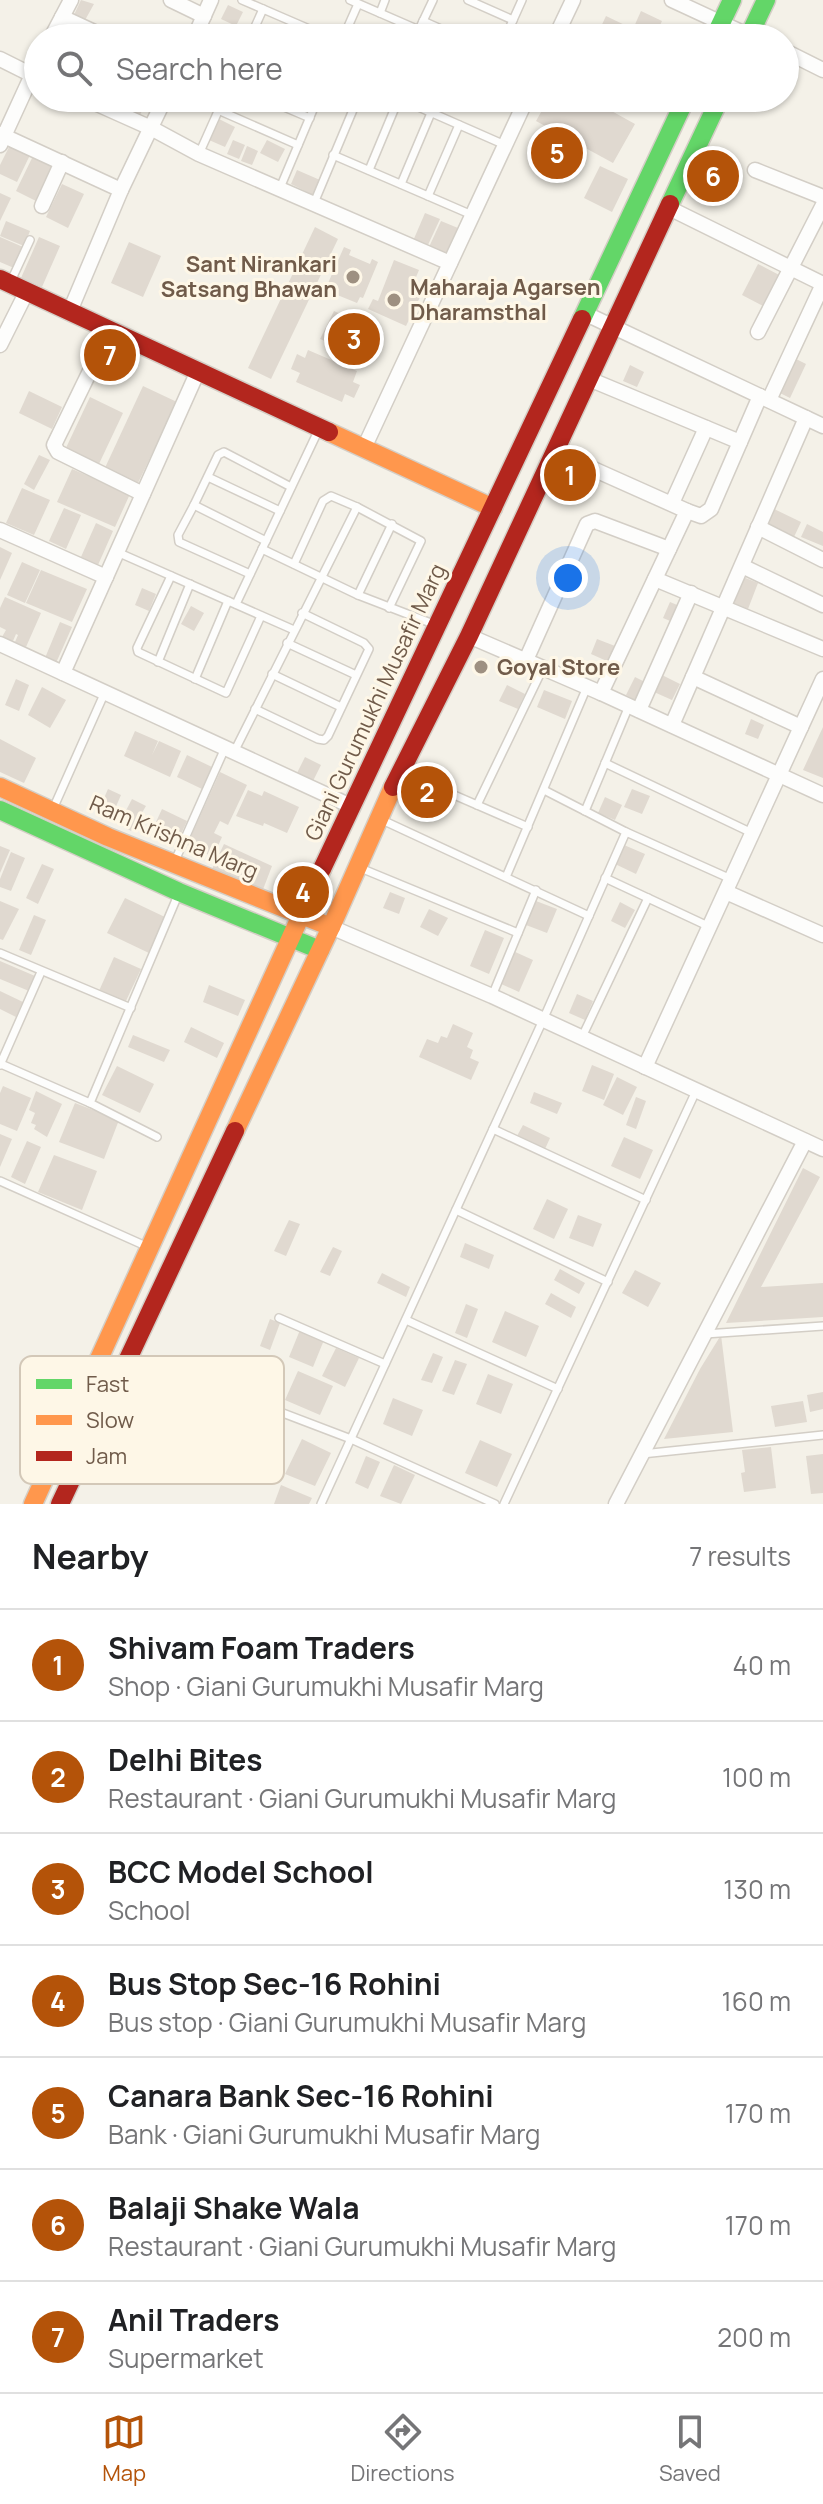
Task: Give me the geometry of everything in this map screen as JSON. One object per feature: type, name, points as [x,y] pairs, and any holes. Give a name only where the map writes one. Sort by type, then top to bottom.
[{"type":"street","points":[[58,24],[71,0]]},
{"type":"street","points":[[171,0],[204,16]]},
{"type":"street","points":[[200,24],[211,0]]},
{"type":"street","points":[[562,24],[573,0]]},
{"type":"street","points":[[672,0],[709,24]]},
{"type":"street","points":[[721,24],[732,0]]},
{"type":"street","points":[[756,24],[766,0]]},
{"type":"street","points":[[62,17],[77,24]]},
{"type":"street","points":[[799,58],[823,70]]},
{"type":"street","points":[[0,59],[24,68]]},
{"type":"street","points":[[24,95],[1,138],[121,190]]},
{"type":"street","points":[[115,112],[199,154],[450,263]]},
{"type":"street","points":[[70,311],[121,190],[158,112]]},
{"type":"street","points":[[364,448],[520,112]]},
{"type":"street","name":"Giani Gurumukhi Musafir Marg","points":[[101,1356],[290,937],[679,112]]},
{"type":"street","points":[[129,1356],[331,927],[378,818],[469,636],[714,112]]},
{"type":"street","points":[[42,206],[62,162]]},
{"type":"street","points":[[755,170],[823,197]]},
{"type":"street","points":[[758,332],[823,205]]},
{"type":"street","points":[[555,452],[701,516],[711,509],[740,442],[823,284],[669,208]]},
{"type":"street","points":[[0,345],[12,285],[493,508]]},
{"type":"street","points":[[584,313],[823,425]]},
{"type":"street","points":[[110,330],[54,445],[58,452],[143,494]]},
{"type":"street","points":[[63,673],[198,371]]},
{"type":"street","points":[[589,379],[740,442]]},
{"type":"street","points":[[672,725],[806,418]]},
{"type":"street","points":[[672,503],[706,428]]},
{"type":"street","points":[[594,690],[655,579],[687,511]]},
{"type":"street","points":[[526,660],[587,524],[595,521],[669,549]]},
{"type":"street","points":[[758,527],[823,560]]},
{"type":"street","points":[[0,530],[106,577]]},
{"type":"street","points":[[742,566],[823,605]]},
{"type":"street","points":[[655,579],[823,649]]},
{"type":"street","points":[[634,708],[691,593]]},
{"type":"street","points":[[469,636],[823,795]]},
{"type":"street","points":[[0,644],[353,807]]},
{"type":"street","points":[[693,677],[801,727]]},
{"type":"street","points":[[645,1067],[823,679]]},
{"type":"street","name":"Ram Krishna Marg","points":[[0,787],[108,837],[331,927]]},
{"type":"street","name":"Ram Krishna Marg","points":[[0,810],[179,892],[320,950]]},
{"type":"street","points":[[728,885],[823,935]]},
{"type":"street","points":[[331,927],[492,996],[823,1149]]},
{"type":"street","points":[[616,1504],[805,1141]]},
{"type":"street","name":"Giani Gurumukhi Musafir Marg","points":[[33,1504],[42,1484]]},
{"type":"street","points":[[60,1504],[69,1484]]},
{"type":"lane","points":[[242,0],[298,24]]},
{"type":"lane","points":[[380,13],[385,0]]},
{"type":"lane","points":[[421,24],[433,0]]},
{"type":"lane","points":[[468,0],[513,20]]},
{"type":"lane","points":[[511,24],[522,0]]},
{"type":"lane","points":[[347,24],[354,2],[418,24]]},
{"type":"lane","points":[[256,24],[263,9]]},
{"type":"lane","points":[[199,154],[217,112]]},
{"type":"lane","points":[[223,112],[298,145]]},
{"type":"lane","points":[[296,112],[310,118]]},
{"type":"lane","points":[[280,189],[312,112]]},
{"type":"lane","points":[[314,204],[352,112]]},
{"type":"lane","points":[[369,170],[393,112]]},
{"type":"lane","points":[[401,184],[431,113],[505,145]]},
{"type":"lane","points":[[428,196],[459,125]]},
{"type":"lane","points":[[333,155],[472,215]]},
{"type":"lane","points":[[12,285],[30,240]]},
{"type":"lane","points":[[195,679],[232,603],[250,574],[320,427]]},
{"type":"lane","points":[[250,574],[179,542],[178,535],[218,455],[224,452],[291,487]]},
{"type":"lane","points":[[208,477],[280,511]]},
{"type":"lane","points":[[294,564],[327,497],[357,507],[418,538],[421,544],[389,608]]},
{"type":"lane","points":[[194,505],[294,564],[358,595],[438,626]]},
{"type":"lane","points":[[173,863],[357,507]]},
{"type":"lane","points":[[358,595],[392,524]]},
{"type":"lane","points":[[117,552],[294,630]]},
{"type":"lane","points":[[171,576],[137,648],[139,653],[226,693],[261,616]]},
{"type":"lane","points":[[158,662],[190,584]]},
{"type":"lane","points":[[255,709],[318,739],[324,740],[328,736],[369,649],[302,613]]},
{"type":"lane","points":[[287,643],[356,675]]},
{"type":"lane","points":[[477,805],[543,668]]},
{"type":"lane","points":[[272,674],[341,707]]},
{"type":"lane","points":[[506,877],[544,790],[594,690]]},
{"type":"lane","points":[[52,811],[105,692]]},
{"type":"lane","points":[[585,811],[605,763],[634,708]]},
{"type":"lane","points":[[605,763],[752,833]]},
{"type":"lane","points":[[401,772],[528,827]]},
{"type":"lane","points":[[544,790],[728,885]]},
{"type":"lane","points":[[378,818],[589,916]]},
{"type":"lane","points":[[321,1504],[626,832]]},
{"type":"lane","points":[[357,867],[518,933]]},
{"type":"lane","points":[[605,878],[710,927]]},
{"type":"lane","points":[[492,996],[536,890]]},
{"type":"lane","points":[[90,1103],[179,892]]},
{"type":"lane","points":[[582,1037],[648,898]]},
{"type":"lane","points":[[0,953],[131,1008]]},
{"type":"lane","points":[[41,972],[1,1065],[90,1103],[157,1137]]},
{"type":"lane","points":[[504,1504],[696,1091]]},
{"type":"lane","points":[[493,1129],[646,1200]]},
{"type":"lane","points":[[0,1181],[150,1248]]},
{"type":"lane","points":[[456,1210],[608,1282]]},
{"type":"lane","points":[[279,1318],[385,1364]]},
{"type":"lane","points":[[406,1320],[558,1389]]},
{"type":"lane","points":[[704,1334],[823,1326]]},
{"type":"lane","points":[[284,1413],[351,1439],[495,1504]]},
{"type":"lane","points":[[642,1454],[823,1435]]},
{"type":"building","points":[[81,0],[94,4],[84,22],[73,17]]},
{"type":"building","points":[[228,5],[243,12],[237,24],[221,19]]},
{"type":"building","points":[[641,11],[662,21],[661,24],[635,24]]},
{"type":"building","points":[[606,16],[623,24],[602,24]]},
{"type":"building","points":[[541,112],[613,112],[635,124],[613,163],[536,121]]},
{"type":"building","points":[[219,119],[235,127],[225,147],[209,140]]},
{"type":"building","points":[[233,140],[245,145],[239,159],[227,154]]},
{"type":"building","points":[[267,140],[285,149],[278,162],[260,153]]},
{"type":"building","points":[[10,145],[30,155],[17,182],[0,174],[0,165]]},
{"type":"building","points":[[247,146],[258,151],[252,165],[241,161]]},
{"type":"building","points":[[33,156],[55,166],[38,202],[16,191]]},
{"type":"building","points":[[600,166],[628,179],[612,212],[584,198]]},
{"type":"building","points":[[297,170],[320,180],[313,195],[291,184]]},
{"type":"building","points":[[62,184],[84,194],[68,228],[46,217]]},
{"type":"building","points":[[0,193],[11,198],[0,221]]},
{"type":"building","points":[[425,213],[440,219],[427,247],[413,241]]},
{"type":"building","points":[[6,221],[30,231],[24,246],[0,236]]},
{"type":"building","points":[[441,221],[458,228],[446,254],[429,247]]},
{"type":"building","points":[[315,227],[338,239],[271,379],[248,368]]},
{"type":"building","points":[[0,237],[23,247],[14,268],[0,262]]},
{"type":"building","points":[[39,237],[60,246],[42,287],[21,278]]},
{"type":"building","points":[[129,242],[161,256],[143,297],[111,283]]},
{"type":"building","points":[[344,247],[351,250],[349,255],[370,264],[372,259],[378,262],[363,298],[360,297],[357,303],[325,290]]},
{"type":"building","points":[[394,260],[419,270],[411,289],[421,295],[406,326],[368,309],[373,299],[378,301]]},
{"type":"building","points":[[758,264],[783,277],[767,308],[742,295]]},
{"type":"building","points":[[334,311],[384,334],[372,361],[358,354],[356,360],[320,339]]},
{"type":"building","points":[[308,350],[357,371],[353,382],[360,385],[354,398],[345,394],[342,402],[296,382],[300,373],[291,369],[297,354],[305,358]]},
{"type":"building","points":[[792,357],[806,364],[790,398],[776,391]]},
{"type":"building","points":[[630,365],[644,372],[637,387],[623,381]]},
{"type":"building","points":[[143,386],[177,402],[137,485],[104,470]]},
{"type":"building","points":[[29,391],[62,407],[52,429],[19,413]]},
{"type":"building","points":[[90,397],[123,413],[98,466],[65,450]]},
{"type":"building","points":[[39,455],[50,460],[34,490],[24,484]]},
{"type":"building","points":[[72,469],[130,494],[115,527],[57,502]]},
{"type":"building","points":[[22,488],[50,500],[34,535],[6,523]]},
{"type":"building","points":[[770,507],[801,522],[794,537],[763,522]]},
{"type":"building","points":[[64,508],[81,515],[66,549],[49,541]]},
{"type":"building","points":[[96,523],[113,531],[98,565],[81,557]]},
{"type":"building","points":[[807,524],[823,532],[823,546],[801,537]]},
{"type":"building","points":[[0,547],[12,553],[0,580]]},
{"type":"building","points":[[22,562],[40,570],[25,603],[7,595]]},
{"type":"building","points":[[41,570],[87,589],[72,622],[26,603]]},
{"type":"building","points":[[738,575],[758,583],[748,609],[728,601]]},
{"type":"building","points":[[142,588],[156,594],[149,611],[135,605]]},
{"type":"building","points":[[5,597],[41,613],[26,647],[15,642],[16,634],[13,641],[2,637],[6,630],[0,627],[0,608]]},
{"type":"building","points":[[670,602],[682,607],[675,623],[663,618]]},
{"type":"building","points":[[191,606],[204,613],[194,631],[181,624]]},
{"type":"building","points":[[60,622],[72,627],[56,663],[45,658]]},
{"type":"building","points":[[597,639],[615,646],[609,662],[591,654]]},
{"type":"building","points":[[662,675],[680,684],[672,700],[654,692]]},
{"type":"building","points":[[635,677],[649,684],[639,702],[626,695]]},
{"type":"building","points":[[16,679],[29,685],[19,711],[5,705]]},
{"type":"building","points":[[507,685],[525,694],[518,709],[499,701]]},
{"type":"building","points":[[42,687],[66,700],[50,728],[28,715]]},
{"type":"building","points":[[544,690],[572,701],[565,719],[537,707]]},
{"type":"building","points":[[751,719],[764,725],[758,739],[745,734]]},
{"type":"building","points":[[823,727],[823,778],[803,770]]},
{"type":"building","points":[[135,731],[158,741],[152,755],[159,741],[181,751],[170,777],[124,756]]},
{"type":"building","points":[[0,739],[36,758],[24,783],[0,772]]},
{"type":"building","points":[[187,755],[212,767],[202,789],[177,777]]},
{"type":"building","points":[[305,757],[321,765],[311,785],[295,777]]},
{"type":"building","points":[[220,772],[247,785],[228,825],[220,821],[214,833],[222,837],[213,857],[187,845]]},
{"type":"building","points":[[108,789],[121,795],[110,820],[97,814]]},
{"type":"building","points":[[632,789],[650,796],[642,814],[624,807]]},
{"type":"building","points":[[248,790],[262,796],[264,791],[299,807],[287,833],[236,816]]},
{"type":"building","points":[[605,797],[622,805],[615,820],[598,813]]},
{"type":"building","points":[[132,799],[146,806],[131,831],[119,824]]},
{"type":"building","points":[[162,809],[187,821],[181,834],[156,822]]},
{"type":"building","points":[[224,844],[272,866],[262,892],[212,869]]},
{"type":"building","points":[[624,845],[645,854],[636,874],[615,864]]},
{"type":"building","points":[[0,846],[10,850],[0,873]]},
{"type":"building","points":[[11,852],[25,858],[11,891],[0,887],[0,879]]},
{"type":"building","points":[[42,864],[54,869],[38,904],[26,898]]},
{"type":"building","points":[[390,892],[405,898],[399,914],[383,908]]},
{"type":"building","points":[[125,898],[167,918],[151,954],[107,933]]},
{"type":"building","points":[[0,901],[19,909],[3,940],[0,939]]},
{"type":"building","points":[[536,901],[557,909],[547,933],[526,925]]},
{"type":"building","points":[[620,902],[635,910],[625,928],[611,921]]},
{"type":"building","points":[[429,909],[448,918],[438,936],[420,927]]},
{"type":"building","points":[[34,915],[46,920],[31,955],[19,950]]},
{"type":"building","points":[[485,930],[504,938],[489,974],[470,966]]},
{"type":"building","points":[[513,951],[533,960],[519,992],[499,983]]},
{"type":"building","points":[[114,957],[141,969],[125,1003],[99,991]]},
{"type":"building","points":[[0,961],[35,976],[29,991],[0,979]]},
{"type":"building","points":[[209,985],[245,1000],[238,1016],[203,1002]]},
{"type":"building","points":[[0,991],[23,1002],[16,1017],[0,1009]]},
{"type":"building","points":[[577,994],[593,1001],[585,1020],[569,1013]]},
{"type":"building","points":[[453,1024],[473,1033],[467,1047],[473,1050],[470,1058],[479,1062],[471,1080],[419,1057],[427,1039],[438,1043],[441,1036],[447,1038]]},
{"type":"building","points":[[191,1027],[224,1043],[217,1058],[184,1042]]},
{"type":"building","points":[[133,1035],[170,1050],[164,1062],[128,1047]]},
{"type":"building","points":[[592,1065],[614,1074],[604,1100],[582,1091]]},
{"type":"building","points":[[117,1066],[154,1084],[140,1113],[102,1095]]},
{"type":"building","points":[[617,1077],[637,1087],[623,1115],[603,1105]]},
{"type":"building","points":[[3,1086],[31,1098],[17,1131],[0,1124],[0,1093]]},
{"type":"building","points":[[36,1091],[62,1104],[47,1137],[34,1129],[36,1125],[31,1123],[35,1113],[29,1110]]},
{"type":"building","points":[[534,1092],[562,1103],[557,1114],[530,1103]]},
{"type":"building","points":[[636,1097],[646,1101],[636,1129],[626,1125]]},
{"type":"building","points":[[75,1103],[119,1120],[104,1159],[59,1142]]},
{"type":"building","points":[[523,1125],[550,1138],[545,1149],[517,1136]]},
{"type":"building","points":[[0,1134],[12,1139],[0,1167]]},
{"type":"building","points":[[624,1137],[653,1150],[640,1179],[611,1166]]},
{"type":"building","points":[[27,1141],[41,1147],[25,1184],[11,1177]]},
{"type":"building","points":[[54,1155],[97,1171],[82,1210],[38,1192]]},
{"type":"building","points":[[803,1168],[820,1177],[761,1287],[823,1283],[823,1317],[726,1323]]},
{"type":"building","points":[[547,1199],[568,1209],[554,1239],[533,1229]]},
{"type":"building","points":[[578,1215],[602,1224],[593,1247],[569,1238]]},
{"type":"building","points":[[289,1220],[300,1224],[286,1256],[274,1251]]},
{"type":"building","points":[[465,1243],[494,1255],[489,1269],[460,1257]]},
{"type":"building","points":[[333,1247],[342,1251],[330,1276],[320,1272]]},
{"type":"building","points":[[560,1269],[585,1283],[579,1294],[554,1280]]},
{"type":"building","points":[[635,1270],[661,1283],[648,1307],[622,1293]]},
{"type":"building","points":[[382,1273],[410,1287],[406,1297],[377,1283]]},
{"type":"building","points":[[551,1293],[576,1307],[571,1318],[545,1304]]},
{"type":"building","points":[[466,1304],[478,1309],[467,1338],[455,1333]]},
{"type":"building","points":[[505,1311],[539,1326],[526,1357],[492,1342]]},
{"type":"building","points":[[270,1319],[280,1323],[270,1350],[260,1346]]},
{"type":"building","points":[[300,1330],[324,1340],[313,1367],[289,1357]]},
{"type":"building","points":[[721,1335],[733,1432],[664,1439],[700,1369]]},
{"type":"building","points":[[336,1348],[359,1358],[345,1387],[322,1376]]},
{"type":"building","points":[[433,1353],[443,1357],[432,1383],[421,1380]]},
{"type":"building","points":[[455,1360],[467,1364],[454,1395],[442,1391]]},
{"type":"building","points":[[298,1371],[333,1386],[320,1415],[285,1400]]},
{"type":"building","points":[[488,1374],[513,1384],[501,1414],[476,1404]]},
{"type":"building","points":[[823,1392],[823,1409],[810,1412],[807,1395]]},
{"type":"building","points":[[393,1398],[423,1410],[412,1436],[383,1424]]},
{"type":"building","points":[[803,1401],[807,1422],[775,1427],[771,1406]]},
{"type":"building","points":[[302,1439],[331,1453],[315,1486],[285,1474]]},
{"type":"building","points":[[480,1440],[512,1454],[497,1487],[465,1473]]},
{"type":"building","points":[[771,1447],[776,1488],[744,1492],[742,1450]]},
{"type":"building","points":[[823,1454],[823,1493],[811,1494],[806,1456]]},
{"type":"building","points":[[366,1456],[380,1462],[368,1489],[355,1483]]},
{"type":"building","points":[[394,1465],[415,1475],[401,1504],[380,1496]]},
{"type":"building","points":[[281,1485],[312,1498],[309,1504],[274,1504]]},
{"type":"traffic: fast","points":[[721,24],[732,0]]},
{"type":"traffic: fast","points":[[755,24],[766,0]]},
{"type":"traffic: fast","points":[[582,319],[679,112]]},
{"type":"traffic: fast","points":[[670,204],[713,112]]},
{"type":"traffic: fast","points":[[0,810],[179,892],[320,950]]},
{"type":"traffic: slow","points":[[329,432],[493,508]]},
{"type":"traffic: slow","points":[[0,787],[108,837],[331,927]]},
{"type":"traffic: slow","points":[[235,1131],[393,787]]},
{"type":"traffic: slow","points":[[100,1356],[322,869]]},
{"type":"traffic: slow","points":[[33,1504],[42,1484]]},
{"type":"traffic: jam","points":[[393,787],[469,636],[670,204]]},
{"type":"traffic: jam","points":[[0,279],[329,432]]},
{"type":"traffic: jam","points":[[322,869],[582,319]]},
{"type":"traffic: jam","points":[[129,1356],[235,1131]]},
{"type":"traffic: jam","points":[[60,1504],[69,1484]]},
{"type":"place","name":"Canara Bank Sec-16 Rohini","points":[[557,153]]},
{"type":"place","name":"Balaji Shake Wala","points":[[713,176]]},
{"type":"place","name":"Sant Nirankari Satsang Bhawan","points":[[353,277]]},
{"type":"place","name":"Maharaja Agarsen Dharamsthal","points":[[394,300]]},
{"type":"place","name":"BCC Model School","points":[[354,339]]},
{"type":"place","name":"Anil Traders","points":[[110,355]]},
{"type":"place","name":"Shivam Foam Traders","points":[[570,475]]},
{"type":"place","name":"Goyal Store","points":[[481,667]]},
{"type":"place","name":"Delhi Bites","points":[[427,792]]},
{"type":"place","name":"Bus Stop Sec-16 Rohini","points":[[303,892]]}]
